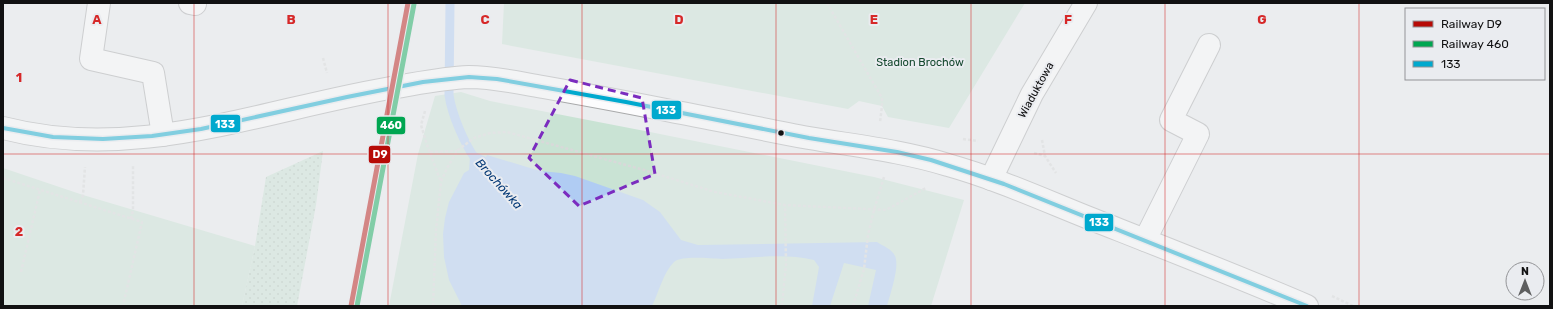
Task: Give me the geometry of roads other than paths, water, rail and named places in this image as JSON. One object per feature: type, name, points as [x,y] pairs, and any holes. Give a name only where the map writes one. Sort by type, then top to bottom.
[{"type":"street","points":[[98,3],[91,59],[153,73],[163,135]]},
{"type":"street","name":"Wiaduktowa","points":[[991,180],[1032,94],[1086,3]]},
{"type":"street","points":[[1145,240],[1198,134],[1171,120],[1209,45]]},
{"type":"street","points":[[3,128],[21,132],[87,140],[133,138],[163,135],[230,124],[361,92],[404,86],[426,81],[472,77],[500,80],[604,98],[810,138],[886,150],[949,165],[1145,240],[1307,306]]},
{"type":"water","points":[[472,148],[475,152],[486,157],[487,155],[540,171],[575,176],[643,200],[660,212],[681,240],[698,245],[877,242],[892,251],[896,261],[894,281],[887,306],[868,306],[876,270],[844,263],[830,306],[812,306],[819,267],[814,260],[768,256],[722,259],[690,258],[678,260],[670,266],[652,306],[462,306],[449,280],[444,257],[443,234],[449,202],[464,173],[469,170],[470,157],[466,153]]},
{"type":"waterway","name":"Brochówka","points":[[450,3],[449,95],[459,129],[476,160]]},
{"type":"rail line","name":"D9","points":[[351,306],[408,3]]},
{"type":"rail line","name":"460","points":[[357,306],[414,4]]},
{"type":"park label","name":"Stadion Brochów","points":[[920,62]]}]
